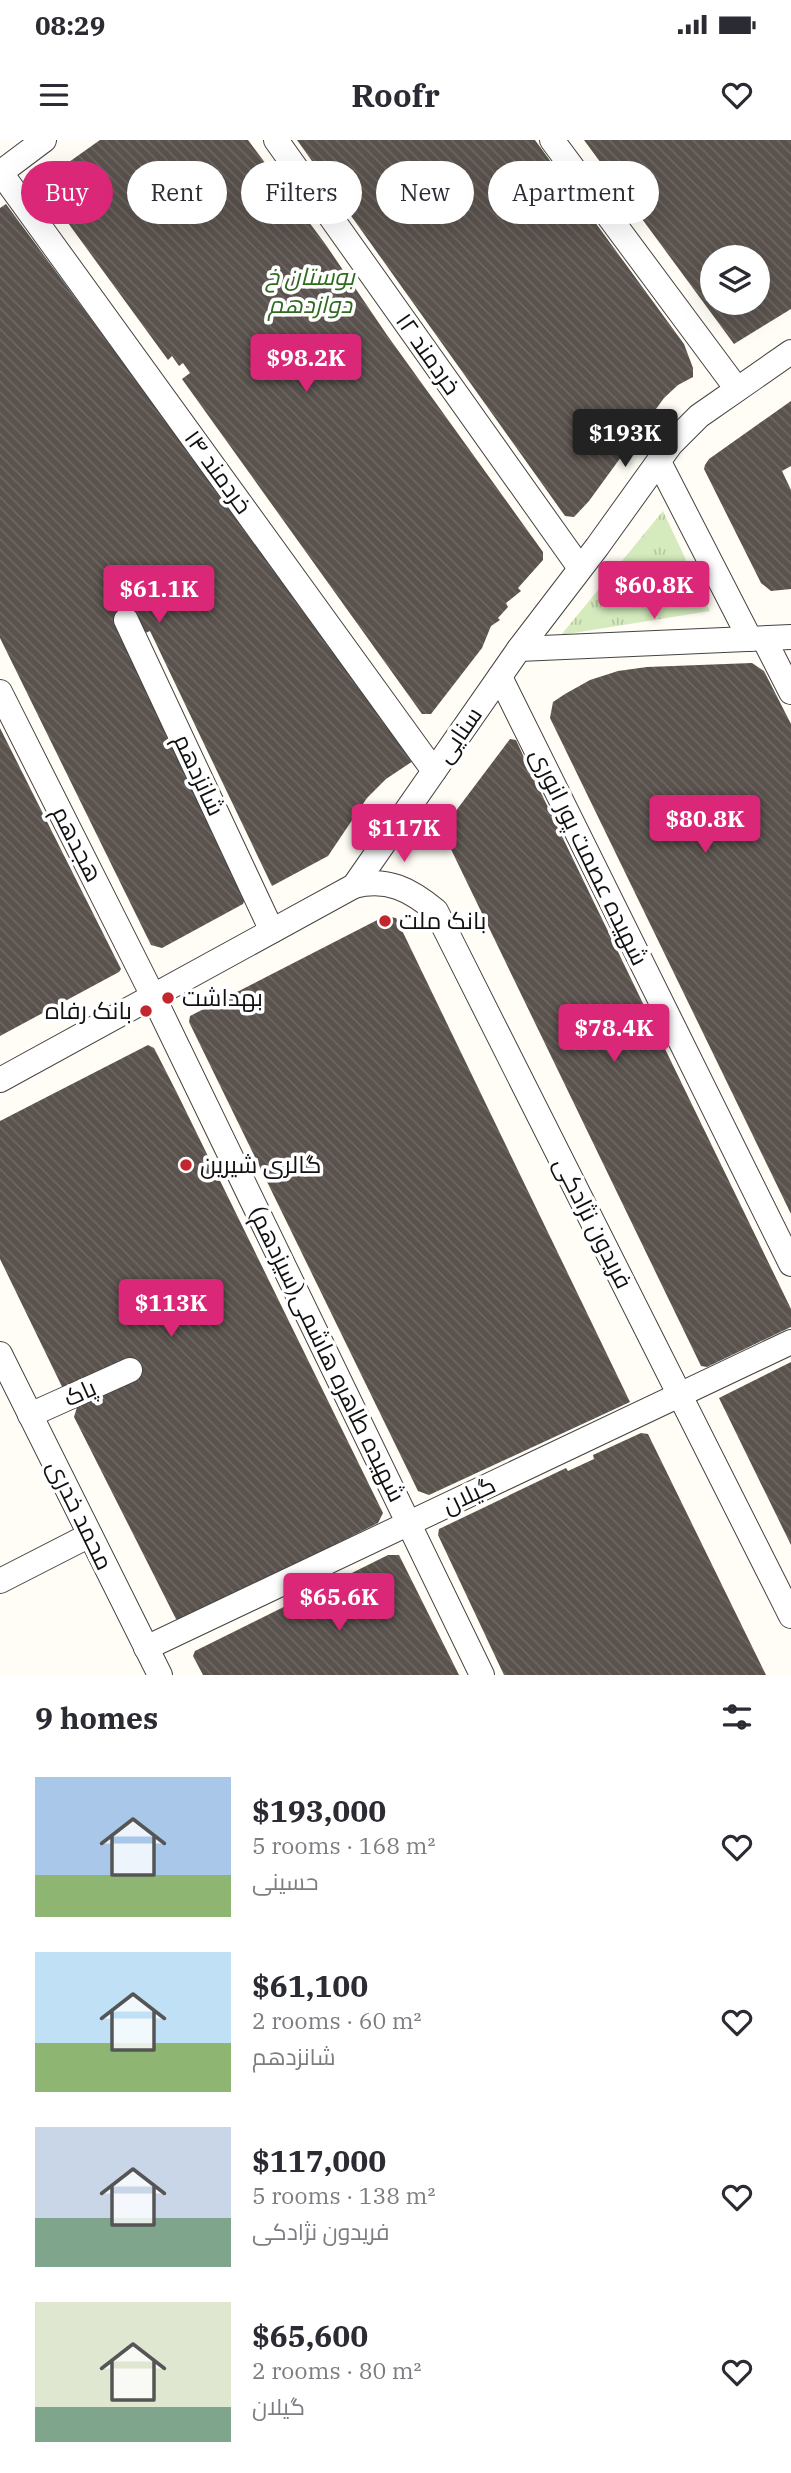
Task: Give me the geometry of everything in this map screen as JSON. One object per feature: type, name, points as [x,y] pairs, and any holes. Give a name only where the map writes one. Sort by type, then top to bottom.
[{"type":"street","points":[[4,165],[44,140]]},
{"type":"street","name":"خردمند ۱۲","points":[[276,140],[580,568]]},
{"type":"street","points":[[552,140],[737,389]]},
{"type":"street","name":"خردمند ۱۴","points":[[4,165],[434,771]]},
{"type":"street","name":"سنایی","points":[[0,1080],[354,886],[519,649],[671,444],[699,416],[791,352]]},
{"type":"street","points":[[659,462],[757,639],[791,692]]},
{"type":"street","name":"شانزدهم","points":[[126,620],[272,930]]},
{"type":"street","points":[[519,649],[791,637]]},
{"type":"street","name":"شهیده عصمت پور انوری","points":[[500,677],[791,1264]]},
{"type":"street","name":"هجدهم","points":[[0,692],[153,996]]},
{"type":"street","name":"فریدون نژادکی","points":[[354,886],[368,882],[393,884],[417,894],[436,911],[791,1616]]},
{"type":"street","name":"شهیده طاهره هاشمی(سیزدهم)","points":[[153,996],[482,1675]]},
{"type":"street","name":"گیلان","points":[[146,1648],[791,1342]]},
{"type":"street","name":"محمد خدری","points":[[0,1354],[160,1675]]},
{"type":"street","name":"پاک","points":[[30,1415],[130,1370]]},
{"type":"street","points":[[0,1581],[90,1535]]},
{"type":"green space","points":[[663,511],[710,611],[561,635]]},
{"type":"building","points":[[100,140],[248,140],[264,161],[241,161],[241,224],[310,224],[543,552],[543,560],[518,588],[521,591],[506,603],[508,607],[498,618],[500,620],[491,626],[482,648],[431,714],[422,714],[182,379],[190,373],[183,363],[179,366],[172,356],[168,360],[69,224],[113,224],[113,161],[70,161]]},
{"type":"building","points":[[297,140],[535,140],[550,161],[488,161],[488,224],[596,224],[684,344],[693,368],[693,377],[678,385],[664,398],[589,501],[574,517],[565,516],[357,224],[362,224],[362,161],[312,161]]},
{"type":"building","points":[[584,140],[791,140],[791,309],[734,344],[713,315],[770,315],[770,245],[700,245],[700,298],[646,224],[659,224],[659,161],[599,161]]},
{"type":"building","points":[[6,204],[416,759],[386,779],[367,798],[328,856],[272,886],[150,631],[130,640],[247,893],[243,904],[162,948],[151,945],[0,638],[0,208]]},
{"type":"building","points":[[791,401],[791,466],[782,471],[791,490],[791,589],[771,591],[761,583],[704,469],[709,459]]},
{"type":"building","points":[[752,663],[764,671],[791,724],[791,1214],[550,718],[553,702],[590,680],[618,671],[647,667]]},
{"type":"building","points":[[0,728],[121,969],[0,1036]]},
{"type":"building","points":[[510,739],[516,740],[791,1309],[791,1327],[707,1367],[701,1366],[446,839],[446,824]]},
{"type":"building","points":[[385,916],[396,918],[630,1402],[429,1495],[418,1491],[189,1022],[190,1016]]},
{"type":"building","points":[[148,1045],[154,1048],[177,1093],[383,1513],[378,1523],[183,1621],[176,1619],[74,1417],[77,1407],[68,1399],[0,1259],[0,1121]]},
{"type":"building","points":[[791,1362],[791,1545],[719,1398]]},
{"type":"building","points":[[641,1433],[648,1434],[766,1675],[504,1675],[438,1535],[439,1529],[566,1468],[568,1471],[594,1459],[593,1455]]},
{"type":"building","points":[[388,1555],[399,1555],[459,1675],[203,1675],[193,1656],[195,1651]]},
{"type":"place","name":"بانک ملت","points":[[385,921]]},
{"type":"place","name":"بهداشت","points":[[168,998]]},
{"type":"place","name":"بانک رفاه","points":[[146,1011]]},
{"type":"place","name":"گالری شیرین","points":[[186,1165]]},
{"type":"park label","name":"بوستان خ دوازدهم","points":[[310,291]]}]
